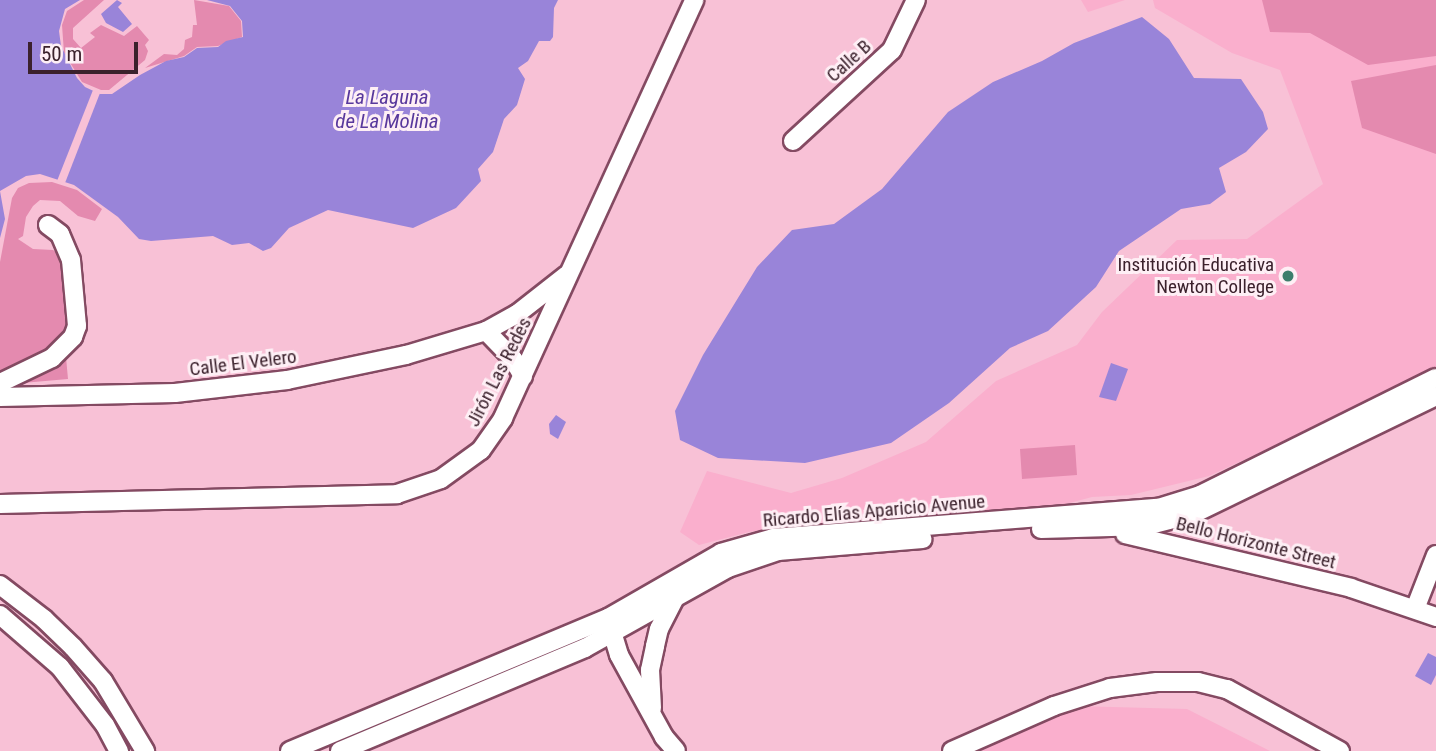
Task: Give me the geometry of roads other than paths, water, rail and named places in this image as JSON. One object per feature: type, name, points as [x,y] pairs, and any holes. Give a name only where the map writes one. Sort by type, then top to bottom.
[{"type":"street","name":"Jirón Las Redes","points":[[0,504],[397,494],[441,479],[481,450],[503,418],[523,376],[694,0]]},
{"type":"street","name":"Calle B","points":[[793,141],[892,50],[916,0]]},
{"type":"street","points":[[0,383],[51,358],[73,337],[77,326],[71,260],[60,234],[48,225]]},
{"type":"street","name":"Calle El Velero","points":[[0,397],[175,393],[287,380],[406,355],[486,331],[546,294],[572,271]]},
{"type":"street","points":[[486,331],[513,359],[523,376]]},
{"type":"street","name":"Ricardo Elías Aparicio Avenue","points":[[340,751],[585,648],[620,620],[721,553],[773,537],[1158,508],[1187,500],[1436,378]]},
{"type":"street","name":"Ricardo Elías Aparicio Avenue","points":[[290,751],[542,645],[620,620],[675,597],[728,568],[778,551],[1022,530],[1146,526],[1193,514],[1436,396]]},
{"type":"street","name":"Jirón Las Redes","points":[[0,514],[25,504]]},
{"type":"street","points":[[1191,548],[1188,526],[1193,514]]},
{"type":"street","name":"Bello Horizonte Street","points":[[1063,516],[1098,528],[1351,588],[1436,617]]},
{"type":"street","points":[[1415,609],[1436,555]]},
{"type":"street","points":[[0,585],[44,619],[103,681],[145,751]]},
{"type":"street","points":[[654,719],[650,695],[655,646],[662,621],[675,597]]},
{"type":"street","points":[[29,639],[44,619]]},
{"type":"street","points":[[2,620],[29,639],[83,695],[119,751]]},
{"type":"street","points":[[620,620],[655,646]]},
{"type":"street","points":[[619,655],[620,620]]},
{"type":"street","points":[[542,645],[549,663]]},
{"type":"street","points":[[585,648],[609,648],[619,655],[669,746]]},
{"type":"street","points":[[952,751],[1054,706],[1110,688],[1157,681],[1198,682],[1227,689],[1340,751]]},
{"type":"water","name":"La Laguna de La Molina","points":[[0,0],[80,0],[65,9],[59,31],[61,46],[77,78],[85,87],[100,94],[112,94],[166,61],[184,57],[197,48],[218,47],[226,41],[243,37],[242,21],[230,6],[207,0],[558,0],[554,8],[553,37],[550,41],[539,41],[528,61],[518,68],[525,79],[517,105],[504,119],[493,152],[478,169],[481,181],[456,208],[413,228],[328,210],[289,228],[271,248],[263,251],[249,243],[232,245],[213,236],[151,241],[139,239],[118,217],[74,185],[40,174],[26,176],[0,191]]},
{"type":"water","points":[[117,0],[122,3],[118,7],[132,24],[123,32],[106,23],[101,14]]},
{"type":"water","points":[[1142,17],[1169,39],[1194,78],[1241,79],[1263,112],[1268,129],[1246,152],[1219,168],[1226,192],[1210,204],[1181,209],[1119,251],[1096,287],[1048,331],[1010,348],[949,403],[891,443],[805,463],[718,458],[680,440],[675,411],[703,355],[757,267],[792,230],[834,224],[882,189],[948,112],[993,82],[1042,61],[1074,43]]},
{"type":"water","points":[[0,191],[5,219],[0,238]]},
{"type":"water","points":[[1111,363],[1128,369],[1116,401],[1099,397]]},
{"type":"water","points":[[556,415],[566,422],[558,439],[550,434],[549,424]]},
{"type":"water","points":[[1428,653],[1436,657],[1436,675],[1431,685],[1415,676]]},
{"type":"place","name":"Institución Educativa Newton College","points":[[1288,276]]}]
